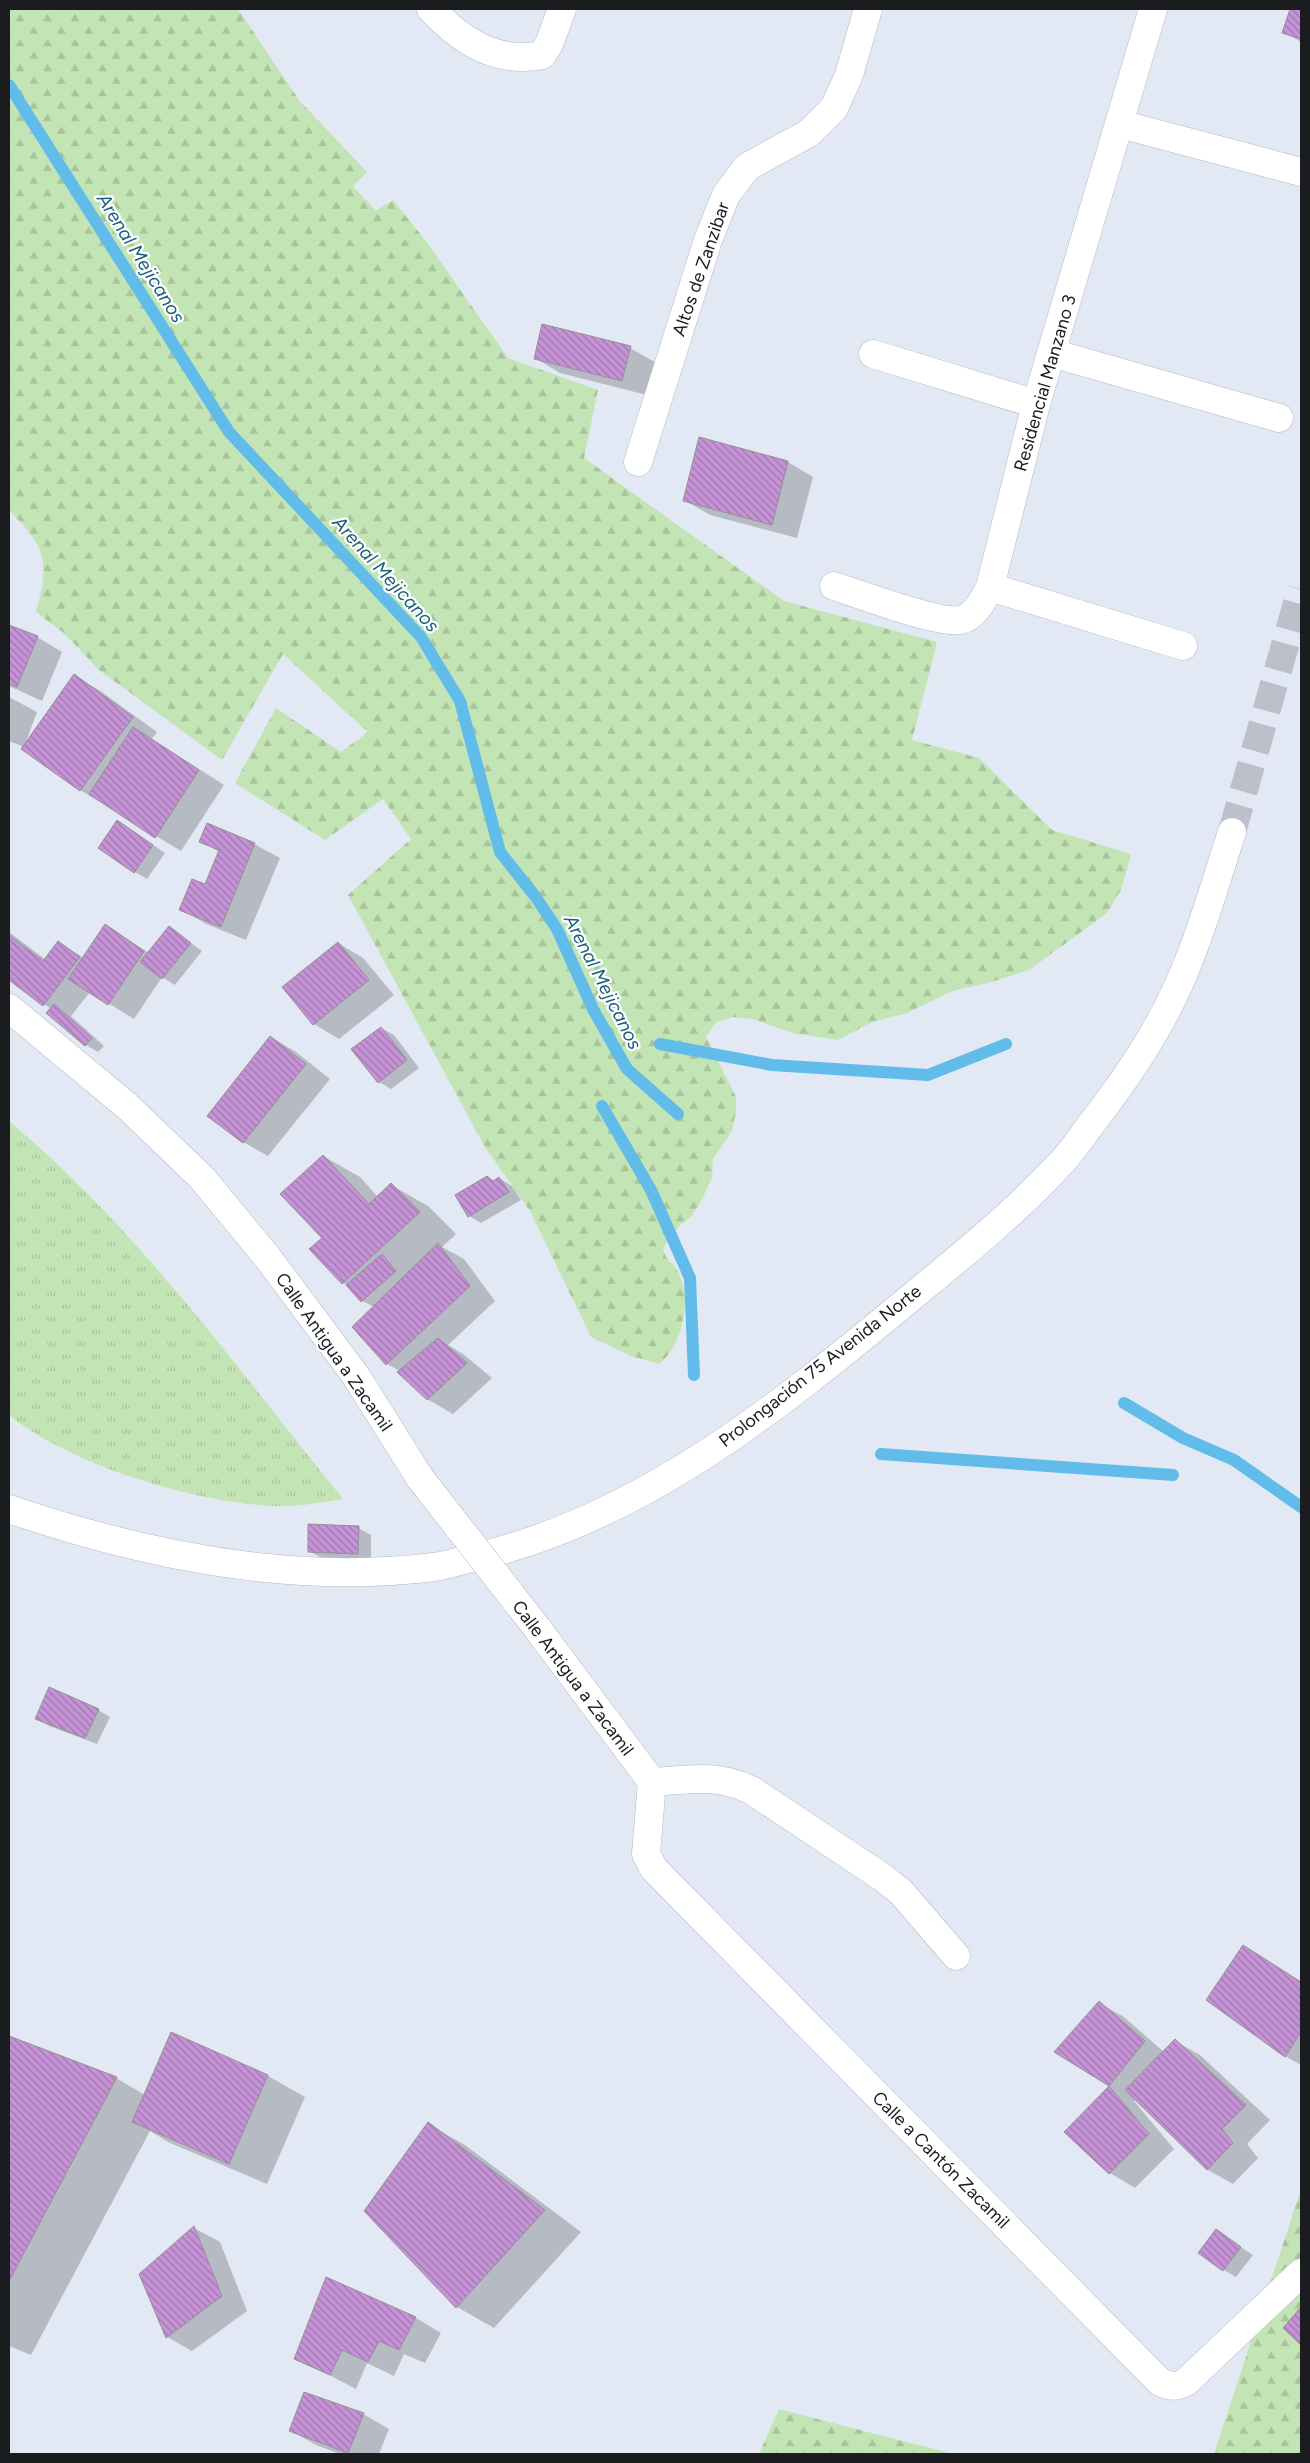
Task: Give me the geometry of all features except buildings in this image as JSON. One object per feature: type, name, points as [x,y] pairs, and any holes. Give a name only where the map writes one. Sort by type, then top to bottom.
[{"type":"street","points":[[431,9],[447,26],[468,42],[496,54],[531,57],[542,55],[549,44],[562,9]]},
{"type":"street","name":"Altos de Zanzibar","points":[[638,462],[708,240],[726,195],[747,168],[810,133],[834,108],[849,75],[868,9]]},
{"type":"street","name":"Residencial Manzano 3","points":[[834,586],[940,619],[960,620],[973,613],[981,604],[990,588],[1036,404],[1153,9]]},
{"type":"street","points":[[1120,124],[1301,172]]},
{"type":"street","points":[[1052,353],[1279,418]]},
{"type":"street","points":[[873,354],[1036,404]]},
{"type":"street","points":[[990,588],[1183,646]]},
{"type":"street","name":"Prolongación 75 Avenida Norte","points":[[9,1509],[66,1528],[193,1560],[319,1572],[436,1566],[518,1547],[631,1499],[735,1435],[839,1357],[997,1226],[1063,1162],[1113,1095],[1156,1029],[1188,966],[1232,832]]},
{"type":"street","name":"Calle Antigua a Zacamil","points":[[9,1008],[120,1100],[202,1178],[268,1258],[356,1376],[420,1478],[652,1782]]},
{"type":"street","points":[[652,1782],[714,1778],[732,1782],[751,1790],[882,1877],[901,1892],[956,1956]]},
{"type":"street","name":"Calle a Cantón Zacamil","points":[[652,1782],[646,1854],[654,1869],[1160,2382],[1170,2386],[1179,2386],[1186,2382],[1301,2273]]},
{"type":"green space","points":[[9,9],[238,9],[299,100],[367,172],[353,186],[376,211],[393,200],[426,241],[508,358],[598,390],[584,458],[784,601],[937,642],[912,740],[979,758],[1052,830],[1131,854],[1121,890],[1107,913],[1029,970],[988,983],[952,991],[907,1013],[872,1022],[838,1040],[793,1033],[752,1019],[733,1017],[716,1022],[706,1037],[736,1097],[736,1112],[732,1131],[713,1159],[712,1178],[700,1203],[691,1217],[680,1225],[663,1248],[666,1257],[677,1270],[682,1281],[685,1307],[683,1320],[674,1346],[659,1364],[631,1356],[591,1337],[530,1211],[485,1147],[348,895],[411,839],[383,799],[325,840],[235,783],[276,708],[341,752],[368,732],[283,654],[222,760],[99,670],[65,634],[36,612],[43,579],[42,556],[31,535],[9,510]]},
{"type":"green space","points":[[9,1121],[101,1207],[185,1301],[343,1499],[298,1505],[271,1506],[205,1497],[134,1478],[98,1465],[65,1450],[9,1415]]},
{"type":"green space","points":[[1301,2189],[1301,2454],[1214,2454]]},
{"type":"green space","points":[[779,2409],[953,2454],[759,2454]]},
{"type":"waterway","name":"Arenal Mejicanos","points":[[9,85],[229,432],[421,637],[460,701],[500,852],[535,896],[557,929],[594,1011],[627,1069],[678,1114]]},
{"type":"waterway","points":[[660,1044],[772,1065],[928,1075],[1006,1044]]},
{"type":"waterway","points":[[602,1106],[651,1190],[690,1278],[694,1375]]},
{"type":"waterway","name":"Arenal Mejicanos","points":[[1124,1403],[1183,1438],[1234,1460],[1301,1507]]},
{"type":"waterway","points":[[881,1454],[1173,1475]]},
{"type":"tunnel","points":[[1232,832],[1301,589]]}]
